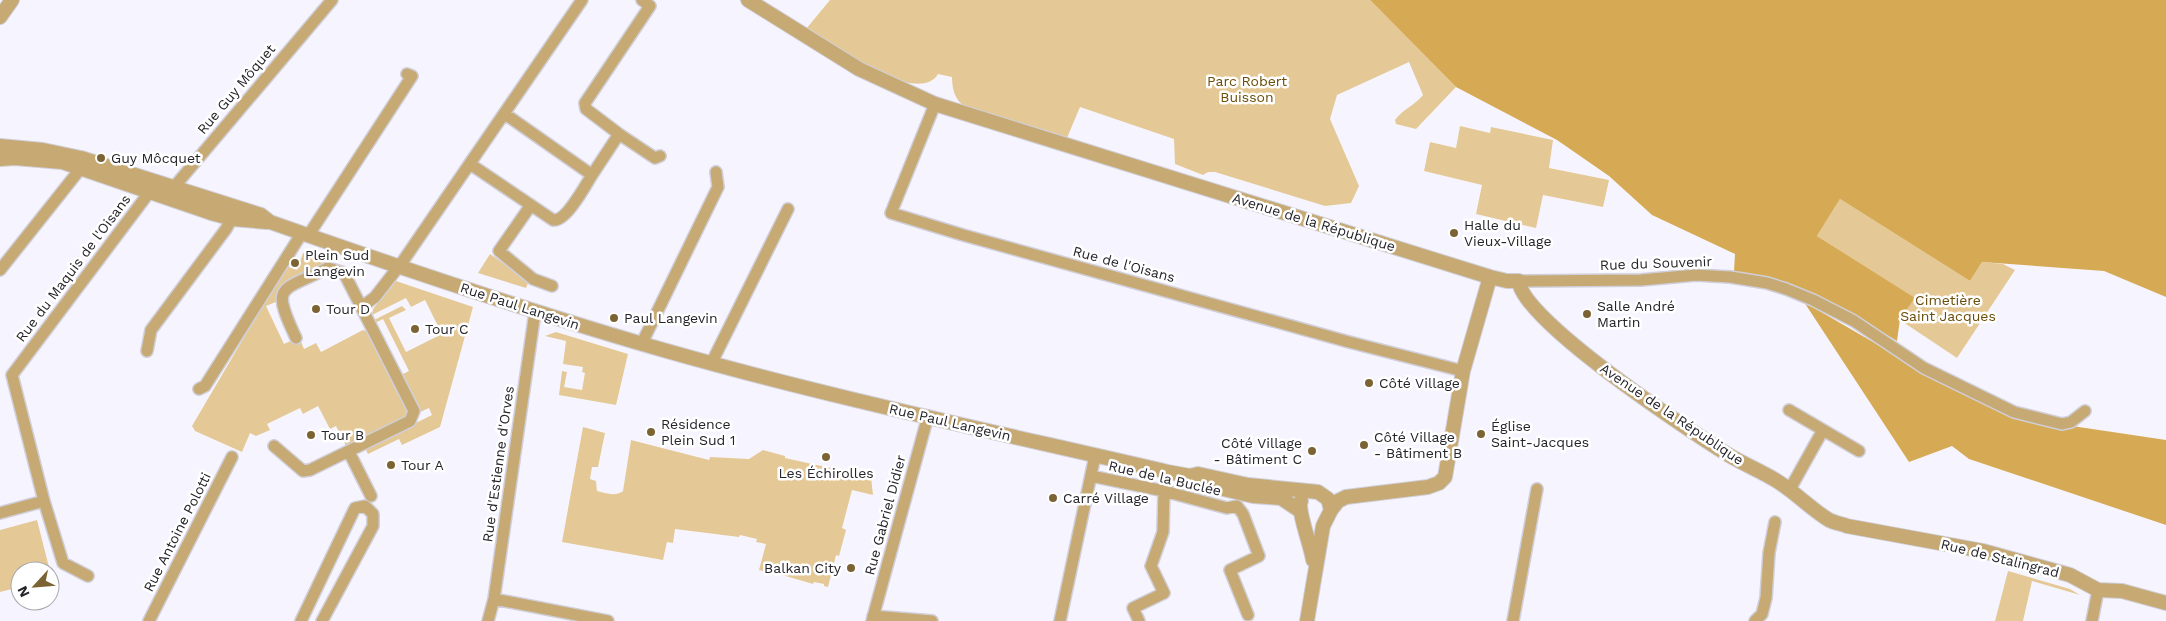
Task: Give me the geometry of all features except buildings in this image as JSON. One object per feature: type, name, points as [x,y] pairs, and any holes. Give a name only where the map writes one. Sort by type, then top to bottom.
[{"type":"street","points":[[0,17],[12,0]]},
{"type":"street","name":"Rue Guy Môquet","points":[[169,193],[332,0]]},
{"type":"street","points":[[363,306],[375,296],[399,267],[582,0]]},
{"type":"street","points":[[642,0],[650,6],[585,103],[586,108],[619,134],[655,158],[660,156]]},
{"type":"street","name":"Avenue de la République","points":[[748,0],[859,69],[935,104],[1490,276],[1507,281],[1519,281],[1521,291],[1530,303],[1552,326],[1579,349],[1710,443],[1790,490],[1830,520]]},
{"type":"street","points":[[199,390],[205,386],[412,76],[407,74]]},
{"type":"street","name":"Rue de l'Oisans","points":[[935,104],[892,213],[963,235],[1340,340],[1463,371]]},
{"type":"street","points":[[505,114],[592,174]]},
{"type":"street","points":[[470,164],[553,220],[562,219],[619,134]]},
{"type":"street","name":"Rue Paul Langevin","points":[[0,146],[43,150],[152,188],[270,222],[535,312],[642,343],[839,396],[1095,456],[1190,476],[1199,483],[1242,495],[1281,498],[1301,514]]},
{"type":"street","name":"Rue Paul Langevin","points":[[0,159],[15,158],[81,163]]},
{"type":"street","points":[[0,270],[81,163]]},
{"type":"street","points":[[642,343],[718,187],[716,172]]},
{"type":"street","name":"Rue du Maquis de l'Oisans","points":[[44,501],[12,375],[152,188]]},
{"type":"street","points":[[531,205],[499,251],[533,279],[552,286]]},
{"type":"street","points":[[712,362],[788,209]]},
{"type":"street","points":[[147,350],[151,330],[235,213]]},
{"type":"street","points":[[274,446],[302,471],[310,470],[410,420],[414,411],[363,306],[344,272],[328,268],[286,288],[281,298],[282,309],[296,338]]},
{"type":"street","name":"Rue du Souvenir","points":[[1519,281],[1640,280],[1696,275],[1730,277],[1767,283],[1786,288],[1854,321],[1924,368],[2014,412],[2062,424],[2071,422],[2085,411]]},
{"type":"street","points":[[1301,514],[1312,523],[1324,521],[1338,501],[1346,496],[1428,487],[1439,483],[1445,477],[1463,371],[1490,276]]},
{"type":"street","name":"Rue d'Estienne d'Orves","points":[[488,621],[494,599],[535,312]]},
{"type":"street","points":[[1789,410],[1859,451]]},
{"type":"street","name":"Rue Gabriel Didier","points":[[872,619],[928,416]]},
{"type":"street","points":[[1790,490],[1823,430]]},
{"type":"street","points":[[349,452],[371,496]]},
{"type":"street","name":"Rue de la Buclée","points":[[1060,621],[1095,456]]},
{"type":"street","name":"Rue Antoine Polotti","points":[[149,621],[232,457]]},
{"type":"street","name":"Rue de la Buclée","points":[[1091,476],[1164,491],[1226,508],[1242,495]]},
{"type":"street","points":[[1513,621],[1538,489]]},
{"type":"street","points":[[1138,621],[1133,608],[1164,593],[1151,566],[1163,532],[1164,491]]},
{"type":"street","points":[[1315,573],[1311,546],[1299,505],[1304,496],[1316,492],[1361,494]]},
{"type":"street","points":[[1307,621],[1323,526],[1329,513],[1328,499],[1316,492]]},
{"type":"street","name":"Rue Paul Langevin","points":[[1242,495],[1316,492]]},
{"type":"street","points":[[1242,495],[1243,514],[1259,556],[1230,570],[1248,615]]},
{"type":"street","points":[[0,513],[44,501],[63,563],[88,576]]},
{"type":"street","points":[[300,621],[355,508],[365,506],[373,514],[373,526],[322,621]]},
{"type":"street","name":"Rue de Stalingrad","points":[[1830,520],[1847,526],[1983,551],[2070,575],[2098,590],[2122,591],[2166,603]]},
{"type":"street","points":[[1756,621],[1762,614],[1766,598],[1769,553],[1775,522]]},
{"type":"street","points":[[2092,621],[2098,590]]},
{"type":"street","points":[[494,599],[608,621]]},
{"type":"street","points":[[872,619],[932,621]]},
{"type":"green space","name":"Parc Robert Buisson","points":[[830,0],[1370,0],[1456,87],[1416,129],[1396,124],[1395,120],[1423,95],[1409,62],[1337,95],[1330,119],[1359,186],[1351,203],[1325,206],[1215,172],[1208,172],[1203,175],[1175,164],[1174,139],[1080,107],[1067,138],[966,108],[956,97],[952,77],[938,74],[927,82],[912,83],[872,70],[806,29]]},
{"type":"green space","points":[[1460,126],[1490,133],[1491,127],[1553,140],[1549,168],[1609,180],[1603,207],[1543,195],[1536,228],[1476,214],[1482,185],[1424,171],[1430,142],[1456,148]]},
{"type":"green space","name":"Cimetière Saint Jacques","points":[[1840,199],[1970,281],[1982,262],[2003,264],[2015,270],[1957,358],[1900,320],[1914,298],[1817,236]]},
{"type":"green space","points":[[303,253],[329,261],[328,266],[278,301],[266,306],[284,344],[299,337],[304,349],[316,343],[321,352],[363,330],[366,331],[407,411],[405,417],[346,446],[336,426],[330,429],[318,406],[303,414],[300,408],[267,424],[270,430],[256,436],[250,433],[242,452],[195,431],[192,426],[286,266],[297,270]]},
{"type":"green space","points":[[490,254],[529,281],[526,288],[478,273]]},
{"type":"green space","points":[[396,281],[473,307],[440,427],[402,445],[399,439],[368,454],[365,448],[432,415],[429,408],[420,412],[401,375],[409,371],[383,319],[375,323],[374,320],[402,306],[406,310],[389,318],[406,352],[442,334],[425,300],[411,307],[406,298],[372,315],[373,309]]},
{"type":"green space","points":[[556,332],[628,354],[616,405],[559,395],[562,371],[567,372],[564,387],[582,390],[585,373],[582,372],[583,367],[563,364],[566,341],[545,336]]},
{"type":"green space","points":[[583,427],[605,433],[598,467],[592,467],[590,479],[596,481],[597,491],[603,493],[613,494],[623,491],[631,440],[709,460],[710,457],[749,459],[763,450],[785,456],[785,458],[871,477],[873,495],[852,490],[842,528],[846,530],[839,556],[836,555],[828,587],[824,586],[824,584],[814,582],[813,584],[759,570],[766,544],[756,542],[757,539],[740,535],[739,537],[675,529],[673,543],[667,542],[663,560],[562,542]]},
{"type":"green space","points":[[37,520],[47,561],[10,561],[10,590],[0,592],[0,530]]},
{"type":"green space","points":[[2008,571],[2070,589],[2080,595],[2032,581],[2023,621],[1995,621]]},
{"type":"shaded area","points":[[1370,0],[2166,0],[2166,297],[2104,271],[1982,262],[1970,281],[1840,199],[1817,236],[1915,298],[1900,319],[1897,341],[1843,309],[1809,293],[1734,271],[1735,254],[1652,215],[1609,176],[1557,140],[1456,87]]},
{"type":"shaded area","points":[[1804,302],[1942,382],[2012,417],[2166,440],[2166,525],[1969,459],[1952,446],[1909,462]]},
{"type":"place","name":"Guy Môcquet","points":[[101,158]]},
{"type":"place","name":"Halle du Vieux-Village","points":[[1454,233]]},
{"type":"place","name":"Plein Sud Langevin","points":[[295,263]]},
{"type":"place","name":"Tour D","points":[[316,309]]},
{"type":"place","name":"Salle André Martin","points":[[1587,314]]},
{"type":"place","name":"Paul Langevin","points":[[614,318]]},
{"type":"place","name":"Tour C","points":[[415,329]]},
{"type":"place","name":"Côté Village","points":[[1369,383]]},
{"type":"place","name":"Résidence Plein Sud 1","points":[[651,432]]},
{"type":"place","name":"Église Saint-Jacques","points":[[1481,434]]},
{"type":"place","name":"Tour B","points":[[311,435]]},
{"type":"place","name":"Côté Village - Bâtiment B","points":[[1364,445]]},
{"type":"place","name":"Côté Village - Bâtiment C","points":[[1312,451]]},
{"type":"place","name":"Les Échirolles","points":[[826,457]]},
{"type":"place","name":"Tour A","points":[[391,465]]},
{"type":"place","name":"Carré Village","points":[[1053,498]]},
{"type":"place","name":"Balkan City","points":[[851,568]]}]
